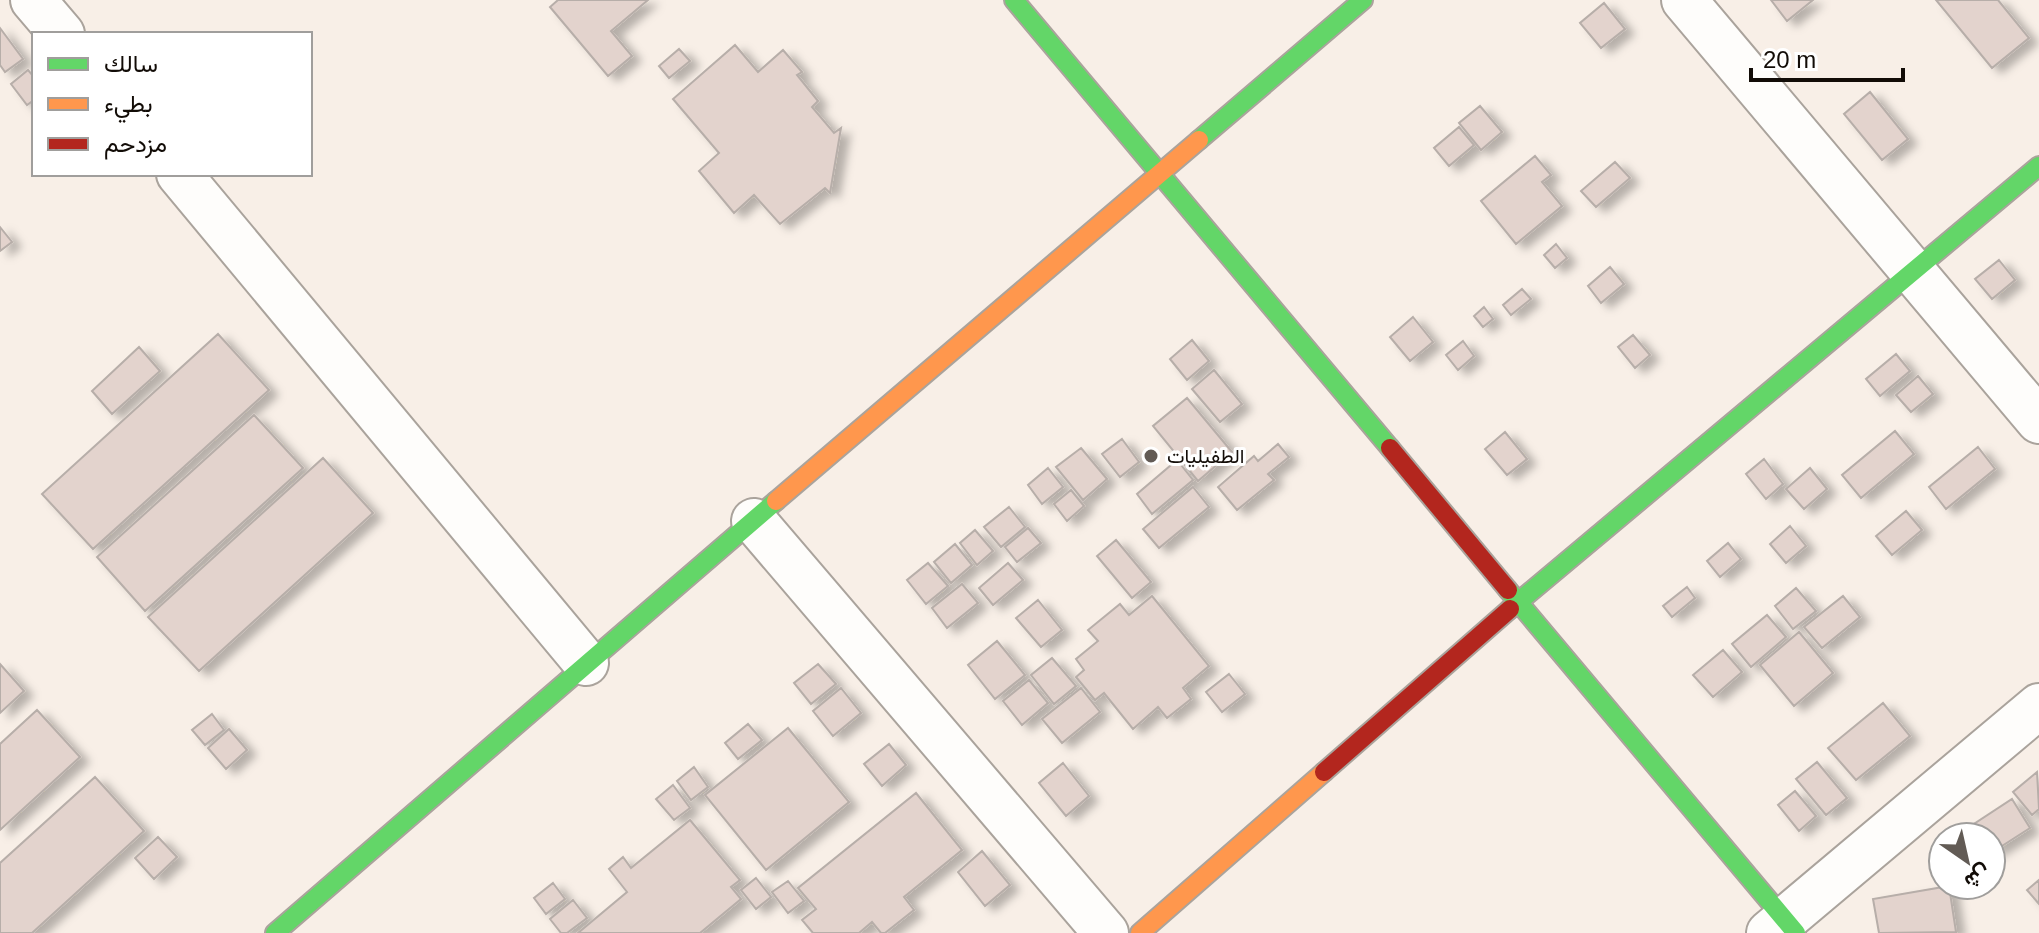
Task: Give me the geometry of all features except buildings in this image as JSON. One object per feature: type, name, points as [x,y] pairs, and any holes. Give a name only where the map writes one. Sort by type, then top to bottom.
[{"type":"street","points":[[33,0],[60,32]]},
{"type":"street","points":[[1014,0],[1518,602],[1783,929],[2039,706]]},
{"type":"street","points":[[275,933],[586,663],[1363,0]]},
{"type":"street","points":[[1684,0],[2039,421]]},
{"type":"street","points":[[1140,933],[1518,602],[2039,166]]},
{"type":"street","points":[[181,176],[586,663]]},
{"type":"street","points":[[754,521],[1106,933]]},
{"type":"traffic: fast","points":[[1014,0],[1390,448]]},
{"type":"traffic: fast","points":[[1199,140],[1363,0]]},
{"type":"traffic: fast","points":[[1510,609],[2039,166]]},
{"type":"traffic: fast","points":[[275,933],[776,501]]},
{"type":"traffic: fast","points":[[1508,590],[1796,933]]},
{"type":"traffic: slow","points":[[776,501],[1199,140]]},
{"type":"traffic: slow","points":[[1140,933],[1324,772]]},
{"type":"traffic: jam","points":[[1390,448],[1508,590]]},
{"type":"traffic: jam","points":[[1324,772],[1510,609]]},
{"type":"place","name":"الطفيليات","points":[[1151,456]]}]
